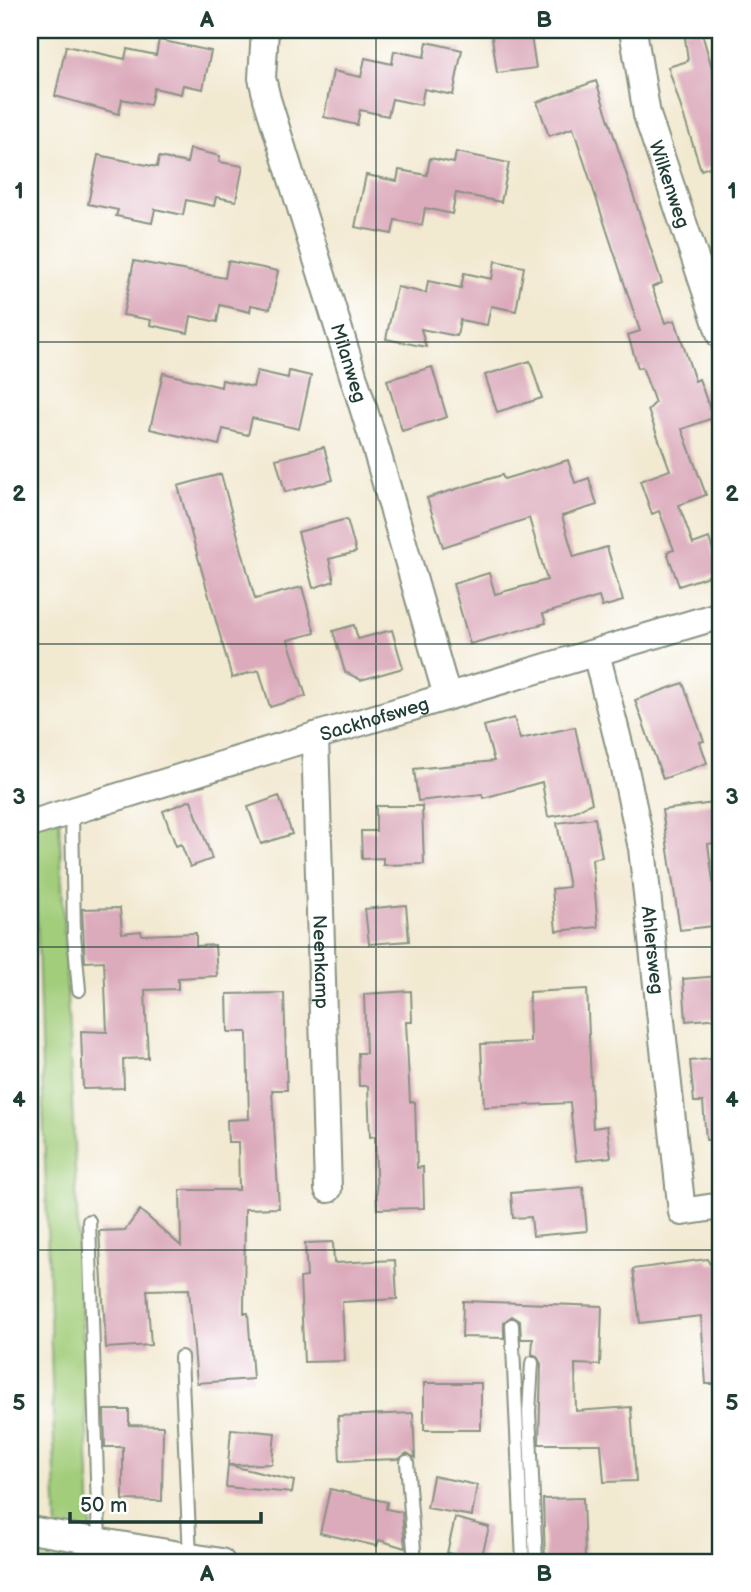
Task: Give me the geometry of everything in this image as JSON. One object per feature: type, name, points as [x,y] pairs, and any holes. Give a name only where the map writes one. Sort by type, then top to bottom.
[{"type":"street","name":"Milanweg","points":[[265,30],[262,78],[267,99],[377,452],[447,696]]},
{"type":"street","name":"Wilkenweg","points":[[634,30],[647,115],[721,336]]},
{"type":"street","name":"Sackhofsweg","points":[[30,824],[721,615]]},
{"type":"street","name":"Ahlersweg","points":[[596,653],[642,848],[682,1212],[721,1206]]},
{"type":"street","name":"Neenkamp","points":[[315,736],[328,1189]]},
{"type":"street","points":[[30,1530],[95,1548],[221,1562]]},
{"type":"lane","points":[[72,811],[74,936],[79,990]]},
{"type":"lane","points":[[89,1221],[95,1548]]},
{"type":"lane","points":[[512,1325],[523,1562]]},
{"type":"lane","points":[[181,1357],[190,1557]]},
{"type":"lane","points":[[532,1363],[529,1412],[536,1562]]},
{"type":"lane","points":[[407,1462],[415,1562]]},
{"type":"green space","points":[[59,815],[92,1541],[57,1535],[34,823]]},
{"type":"green space","points":[[30,1531],[92,1544],[92,1562],[30,1562]]},
{"type":"building","points":[[491,30],[530,30],[536,68],[497,73]]},
{"type":"building","points":[[684,30],[701,30],[721,99],[721,163],[701,170],[668,67],[688,61]]},
{"type":"building","points":[[159,40],[211,51],[203,89],[183,85],[181,94],[154,88],[150,105],[122,99],[119,114],[55,96],[66,46],[125,59],[127,49],[156,55]]},
{"type":"building","points":[[427,42],[462,50],[453,95],[424,89],[421,105],[392,99],[388,116],[360,110],[357,125],[324,117],[333,71],[361,77],[365,58],[392,64],[394,51],[424,57]]},
{"type":"building","points":[[596,81],[662,283],[652,287],[665,323],[675,320],[695,381],[699,379],[713,418],[682,429],[706,495],[679,505],[693,544],[709,538],[720,572],[679,586],[667,552],[674,550],[659,511],[652,514],[640,481],[670,470],[648,410],[655,403],[642,367],[638,368],[628,335],[640,331],[573,128],[549,136],[537,102]]},
{"type":"building","points":[[190,149],[220,156],[219,162],[243,166],[236,201],[216,197],[214,206],[186,200],[183,215],[155,209],[152,223],[116,216],[118,210],[88,204],[98,155],[157,167],[159,157],[187,163]]},
{"type":"building","points":[[456,152],[509,163],[501,202],[456,193],[452,214],[425,208],[422,225],[395,220],[392,234],[355,227],[366,175],[397,181],[399,170],[427,175],[430,158],[454,163]]},
{"type":"building","points":[[134,261],[225,278],[228,261],[278,271],[270,309],[251,305],[250,312],[220,305],[217,322],[191,316],[188,333],[150,325],[151,320],[123,315]]},
{"type":"building","points":[[495,261],[524,267],[516,311],[491,306],[487,325],[460,320],[457,336],[421,329],[426,347],[386,339],[397,287],[426,293],[428,281],[461,288],[464,273],[492,279]]},
{"type":"building","points":[[530,361],[542,398],[497,412],[485,375]]},
{"type":"building","points":[[432,367],[447,417],[402,431],[387,380]]},
{"type":"building","points":[[257,371],[288,378],[289,371],[311,376],[299,429],[252,418],[248,435],[223,429],[219,445],[150,429],[163,373],[221,387],[222,380],[253,387]]},
{"type":"building","points":[[324,447],[333,480],[285,492],[276,459]]},
{"type":"building","points":[[568,460],[575,483],[589,478],[597,505],[562,516],[574,557],[607,547],[623,601],[602,607],[599,597],[543,614],[546,623],[470,644],[453,584],[489,573],[495,594],[547,580],[529,518],[443,547],[427,498],[502,475],[504,479]]},
{"type":"building","points":[[221,474],[255,599],[302,587],[315,633],[288,640],[306,696],[270,707],[259,670],[232,678],[178,486]]},
{"type":"building","points":[[347,519],[356,552],[329,559],[334,581],[313,588],[298,532]]},
{"type":"building","points":[[354,625],[358,639],[392,630],[403,668],[361,680],[345,672],[333,631]]},
{"type":"building","points":[[683,683],[704,741],[700,742],[707,763],[663,779],[635,700]]},
{"type":"building","points":[[514,718],[520,739],[575,727],[592,803],[571,813],[548,817],[542,782],[483,798],[482,794],[418,801],[414,769],[494,761],[484,726]]},
{"type":"building","points":[[279,796],[292,834],[261,844],[248,807]]},
{"type":"building","points":[[191,800],[212,859],[190,867],[181,844],[176,846],[163,811]]},
{"type":"building","points":[[714,803],[719,842],[708,844],[714,889],[719,888],[721,925],[680,930],[662,810]]},
{"type":"building","points":[[376,806],[422,806],[424,864],[383,865],[383,858],[362,859],[361,831],[376,831]]},
{"type":"building","points":[[595,818],[602,857],[592,859],[598,927],[556,931],[552,889],[569,887],[557,823]]},
{"type":"building","points":[[406,905],[409,941],[369,944],[365,909]]},
{"type":"building","points":[[120,908],[122,933],[196,933],[196,946],[215,945],[217,976],[178,978],[178,989],[145,990],[148,1058],[123,1059],[124,1088],[83,1089],[81,1031],[107,1032],[104,961],[85,962],[82,909]]},
{"type":"building","points":[[720,976],[721,1018],[686,1021],[683,979]]},
{"type":"building","points":[[587,989],[593,1128],[607,1126],[611,1157],[576,1161],[570,1103],[484,1107],[481,1044],[530,1042],[529,992]]},
{"type":"building","points":[[411,991],[412,1022],[406,1022],[410,1102],[415,1102],[417,1168],[423,1167],[424,1208],[377,1209],[375,1136],[370,1137],[368,1086],[359,1086],[358,1053],[366,1053],[364,994]]},
{"type":"building","points":[[284,993],[287,1090],[272,1090],[279,1208],[245,1209],[244,1313],[248,1313],[253,1379],[197,1383],[189,1289],[147,1290],[151,1345],[106,1348],[99,1231],[125,1230],[140,1210],[181,1246],[180,1190],[239,1190],[238,1142],[228,1142],[227,1120],[249,1119],[247,1032],[228,1032],[227,994]]},
{"type":"building","points":[[721,1058],[721,1140],[706,1140],[703,1102],[694,1102],[690,1061]]},
{"type":"building","points":[[583,1187],[587,1231],[533,1236],[531,1217],[513,1218],[511,1193]]},
{"type":"building","points":[[333,1242],[334,1263],[395,1260],[397,1299],[342,1302],[345,1361],[304,1362],[300,1278],[307,1277],[305,1243]]},
{"type":"building","points":[[707,1259],[710,1264],[721,1263],[721,1384],[706,1384],[701,1316],[640,1323],[633,1269]]},
{"type":"building","points":[[463,1301],[602,1306],[600,1365],[575,1364],[576,1411],[631,1407],[636,1481],[604,1482],[601,1444],[539,1444],[541,1364],[537,1356],[532,1354],[533,1339],[521,1339],[520,1321],[512,1316],[504,1322],[504,1338],[462,1337]]},
{"type":"building","points":[[424,1383],[481,1383],[481,1430],[424,1430]]},
{"type":"building","points":[[104,1410],[129,1410],[129,1425],[163,1426],[162,1501],[123,1500],[123,1447],[105,1447]]},
{"type":"building","points":[[413,1413],[415,1458],[407,1453],[399,1459],[340,1461],[338,1416]]},
{"type":"building","points":[[231,1429],[275,1433],[272,1464],[228,1465]]},
{"type":"building","points":[[228,1465],[294,1481],[292,1493],[226,1487]]},
{"type":"building","points":[[433,1476],[477,1485],[472,1516],[427,1508]]},
{"type":"building","points":[[330,1489],[387,1502],[386,1509],[402,1512],[405,1548],[379,1540],[377,1546],[320,1533]]},
{"type":"building","points":[[583,1498],[585,1557],[545,1559],[543,1499]]},
{"type":"building","points":[[455,1518],[489,1527],[481,1560],[447,1553]]}]
